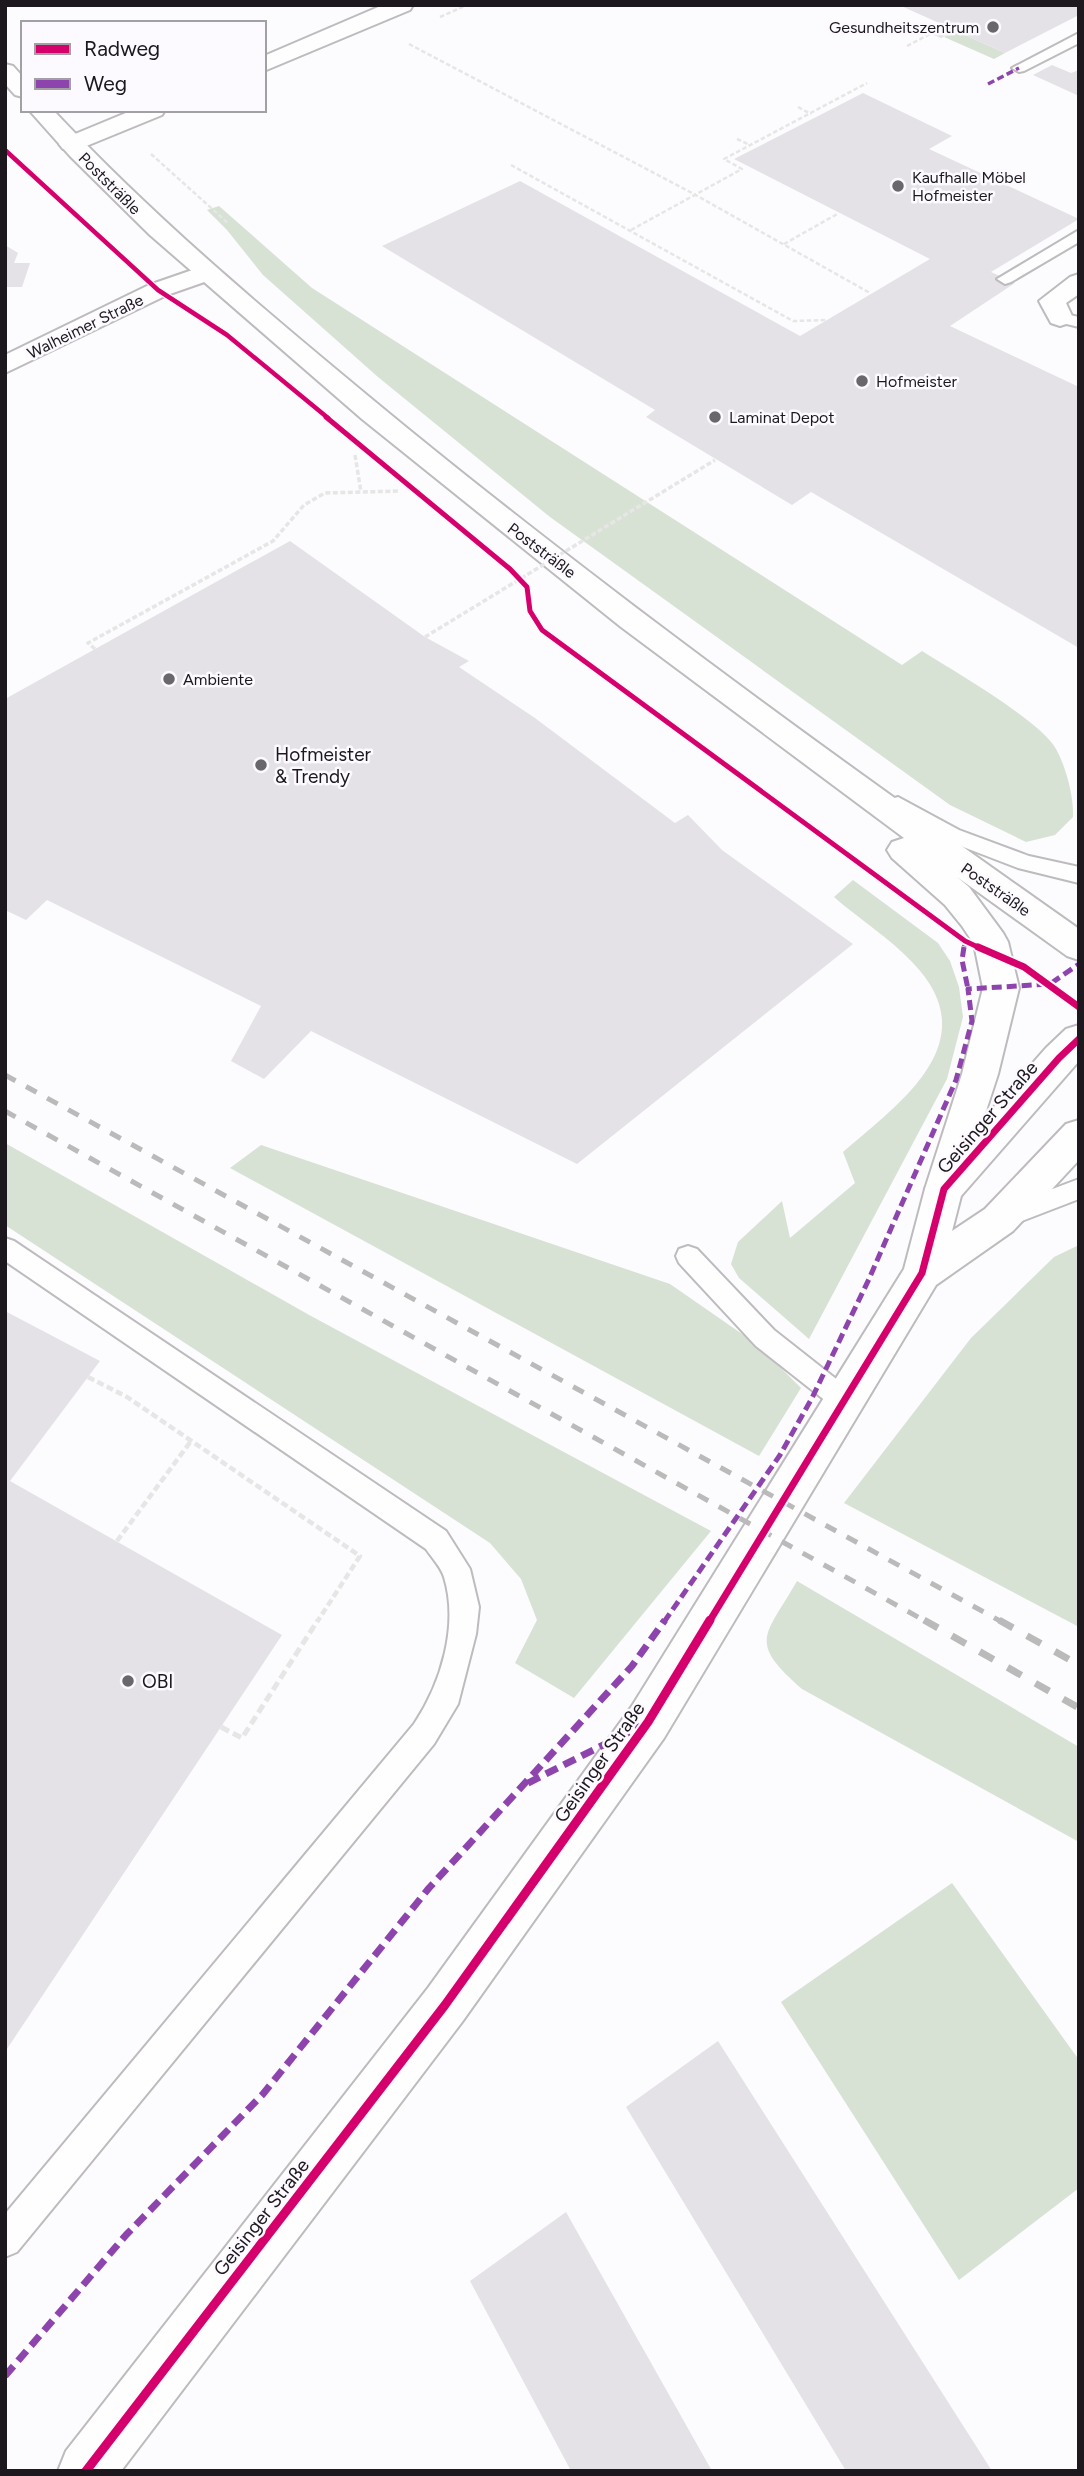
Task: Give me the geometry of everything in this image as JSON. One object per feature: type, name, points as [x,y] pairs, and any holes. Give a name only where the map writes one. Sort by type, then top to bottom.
[{"type":"main road","points":[[266,63],[402,5]]},
{"type":"main road","points":[[5,68],[21,88]]},
{"type":"main road","name":"Poststräßle","points":[[42,112],[204,274],[475,500],[811,754],[1079,947]]},
{"type":"main road","points":[[71,144],[149,112]]},
{"type":"main road","name":"Walheimer Straße","points":[[5,365],[158,290],[204,274]]},
{"type":"main road","points":[[1069,320],[1052,301],[1079,282]]},
{"type":"main road","points":[[754,711],[799,761],[848,806],[957,896],[991,942],[1001,988],[980,1074],[944,1189]]},
{"type":"main road","name":"Geisinger Straße","points":[[86,2471],[445,2005],[640,1734],[922,1273],[944,1189],[1059,1058],[1079,1040]]},
{"type":"main road","name":"Geisinger Straße","points":[[922,1273],[999,1220],[1079,1135]]},
{"type":"lane","points":[[1019,68],[1075,43]]},
{"type":"lane","points":[[1005,279],[1079,234]]},
{"type":"lane","points":[[811,754],[951,835],[1025,863],[1079,875]]},
{"type":"lane","points":[[999,1220],[1079,1189]]},
{"type":"lane","points":[[5,1248],[436,1540],[456,1569],[465,1607],[462,1634],[444,1704],[424,1734],[5,2240]]},
{"type":"lane","points":[[688,1256],[765,1338],[845,1401]]},
{"type":"path","points":[[907,46],[930,34]]},
{"type":"path","points":[[427,54],[696,195],[870,293]]},
{"type":"path","points":[[631,230],[742,169],[724,159],[867,83]]},
{"type":"path","points":[[798,107],[811,114]]},
{"type":"path","points":[[737,139],[750,145]]},
{"type":"path","points":[[155,158],[229,224]]},
{"type":"path","points":[[511,165],[793,321],[827,320]]},
{"type":"path","points":[[721,172],[730,176]]},
{"type":"path","points":[[783,244],[839,213]]},
{"type":"path","points":[[649,214],[655,217]]},
{"type":"path","points":[[355,453],[361,492]]},
{"type":"path","points":[[425,637],[715,460]]},
{"type":"path","points":[[95,649],[88,643],[273,541],[304,505],[325,493],[401,491]]},
{"type":"path","points":[[88,1377],[127,1397],[360,1556],[242,1738],[221,1727]]},
{"type":"path","points":[[117,1541],[191,1441]]},
{"type":"green space","points":[[956,31],[1005,53],[994,59],[944,37]]},
{"type":"green space","points":[[219,206],[312,288],[902,665],[922,651],[1015,711],[1056,749],[1069,782],[1073,817],[1055,835],[1026,842],[950,805],[550,517],[378,377],[263,275],[207,210]]},
{"type":"green space","points":[[853,880],[938,943],[950,961],[959,987],[963,1017],[947,1079],[809,1339],[739,1278],[731,1264],[738,1242],[782,1201],[790,1238],[855,1183],[843,1152],[889,1112],[928,1068],[939,1044],[942,1018],[934,991],[913,963],[834,897]]},
{"type":"green space","points":[[5,1143],[311,1316],[711,1531],[574,1698],[515,1663],[537,1620],[521,1579],[490,1543],[5,1225]]},
{"type":"green space","points":[[261,1145],[670,1284],[758,1345],[801,1388],[759,1456],[230,1168]]},
{"type":"green space","points":[[1079,1245],[1079,1627],[844,1503],[971,1338],[1054,1257]]},
{"type":"green space","points":[[797,1581],[1079,1747],[1079,1842],[802,1689],[774,1660],[767,1638],[770,1627]]},
{"type":"green space","points":[[952,1883],[1079,2060],[1079,2188],[959,2280],[781,2002]]},
{"type":"building","name":"Gesundheitszentrum","points":[[899,5],[1079,5],[1079,15],[1005,53],[956,31],[941,38],[924,31],[939,23]]},
{"type":"building","points":[[1052,65],[1071,73],[1079,70],[1079,96],[1033,75]]},
{"type":"building","points":[[863,93],[952,136],[929,149],[1079,219],[991,272],[1015,283],[950,326],[1079,387],[1079,648],[811,492],[792,505],[646,417],[655,410],[382,246],[520,181],[800,336],[930,259],[734,159]]},
{"type":"building","points":[[5,245],[18,253],[14,263],[30,263],[22,287],[5,287]]},
{"type":"building","points":[[290,541],[425,637],[469,661],[459,667],[535,718],[675,823],[688,815],[722,850],[853,944],[577,1164],[311,1031],[264,1079],[231,1061],[261,1006],[47,900],[26,920],[5,910],[5,699]]},
{"type":"building","name":"OBI","points":[[5,1311],[100,1361],[10,1481],[282,1635],[5,2052]]},
{"type":"building","points":[[718,2041],[992,2471],[846,2471],[626,2107]]},
{"type":"building","points":[[566,2212],[712,2471],[571,2471],[470,2281]]},
{"type":"railway","points":[[5,1075],[1002,1622]]},
{"type":"railway","points":[[5,1111],[927,1622]]},
{"type":"railway","points":[[924,1620],[1079,1708]]},
{"type":"railway","points":[[999,1620],[1079,1665]]},
{"type":"marked path","points":[[988,84],[1019,68]]},
{"type":"marked path","points":[[962,939],[965,941],[962,960],[968,989]]},
{"type":"marked path","points":[[5,2376],[126,2235],[263,2094],[429,1888],[632,1666],[713,1554],[780,1455],[812,1398],[869,1279],[956,1080],[972,1021],[968,989],[1050,984],[1079,964]]},
{"type":"marked path","points":[[528,1783],[641,1726]]},
{"type":"cycle path","points":[[5,150],[158,290],[227,335],[510,569],[527,587],[530,611],[542,630],[965,941],[1024,967],[1079,1007]]},
{"type":"cycle path","points":[[86,2471],[445,2005],[648,1722],[922,1273],[944,1189],[1059,1058],[1079,1039]]},
{"type":"place","name":"Gesundheitszentrum","points":[[993,27]]},
{"type":"place","name":"Kaufhalle Möbel Hofmeister","points":[[898,186]]},
{"type":"place","name":"Hofmeister","points":[[862,381]]},
{"type":"place","name":"Laminat Depot","points":[[715,417]]},
{"type":"place","name":"Ambiente","points":[[169,679]]},
{"type":"place","name":"Hofmeister & Trendy","points":[[261,765]]},
{"type":"place","name":"OBI","points":[[128,1681]]}]
